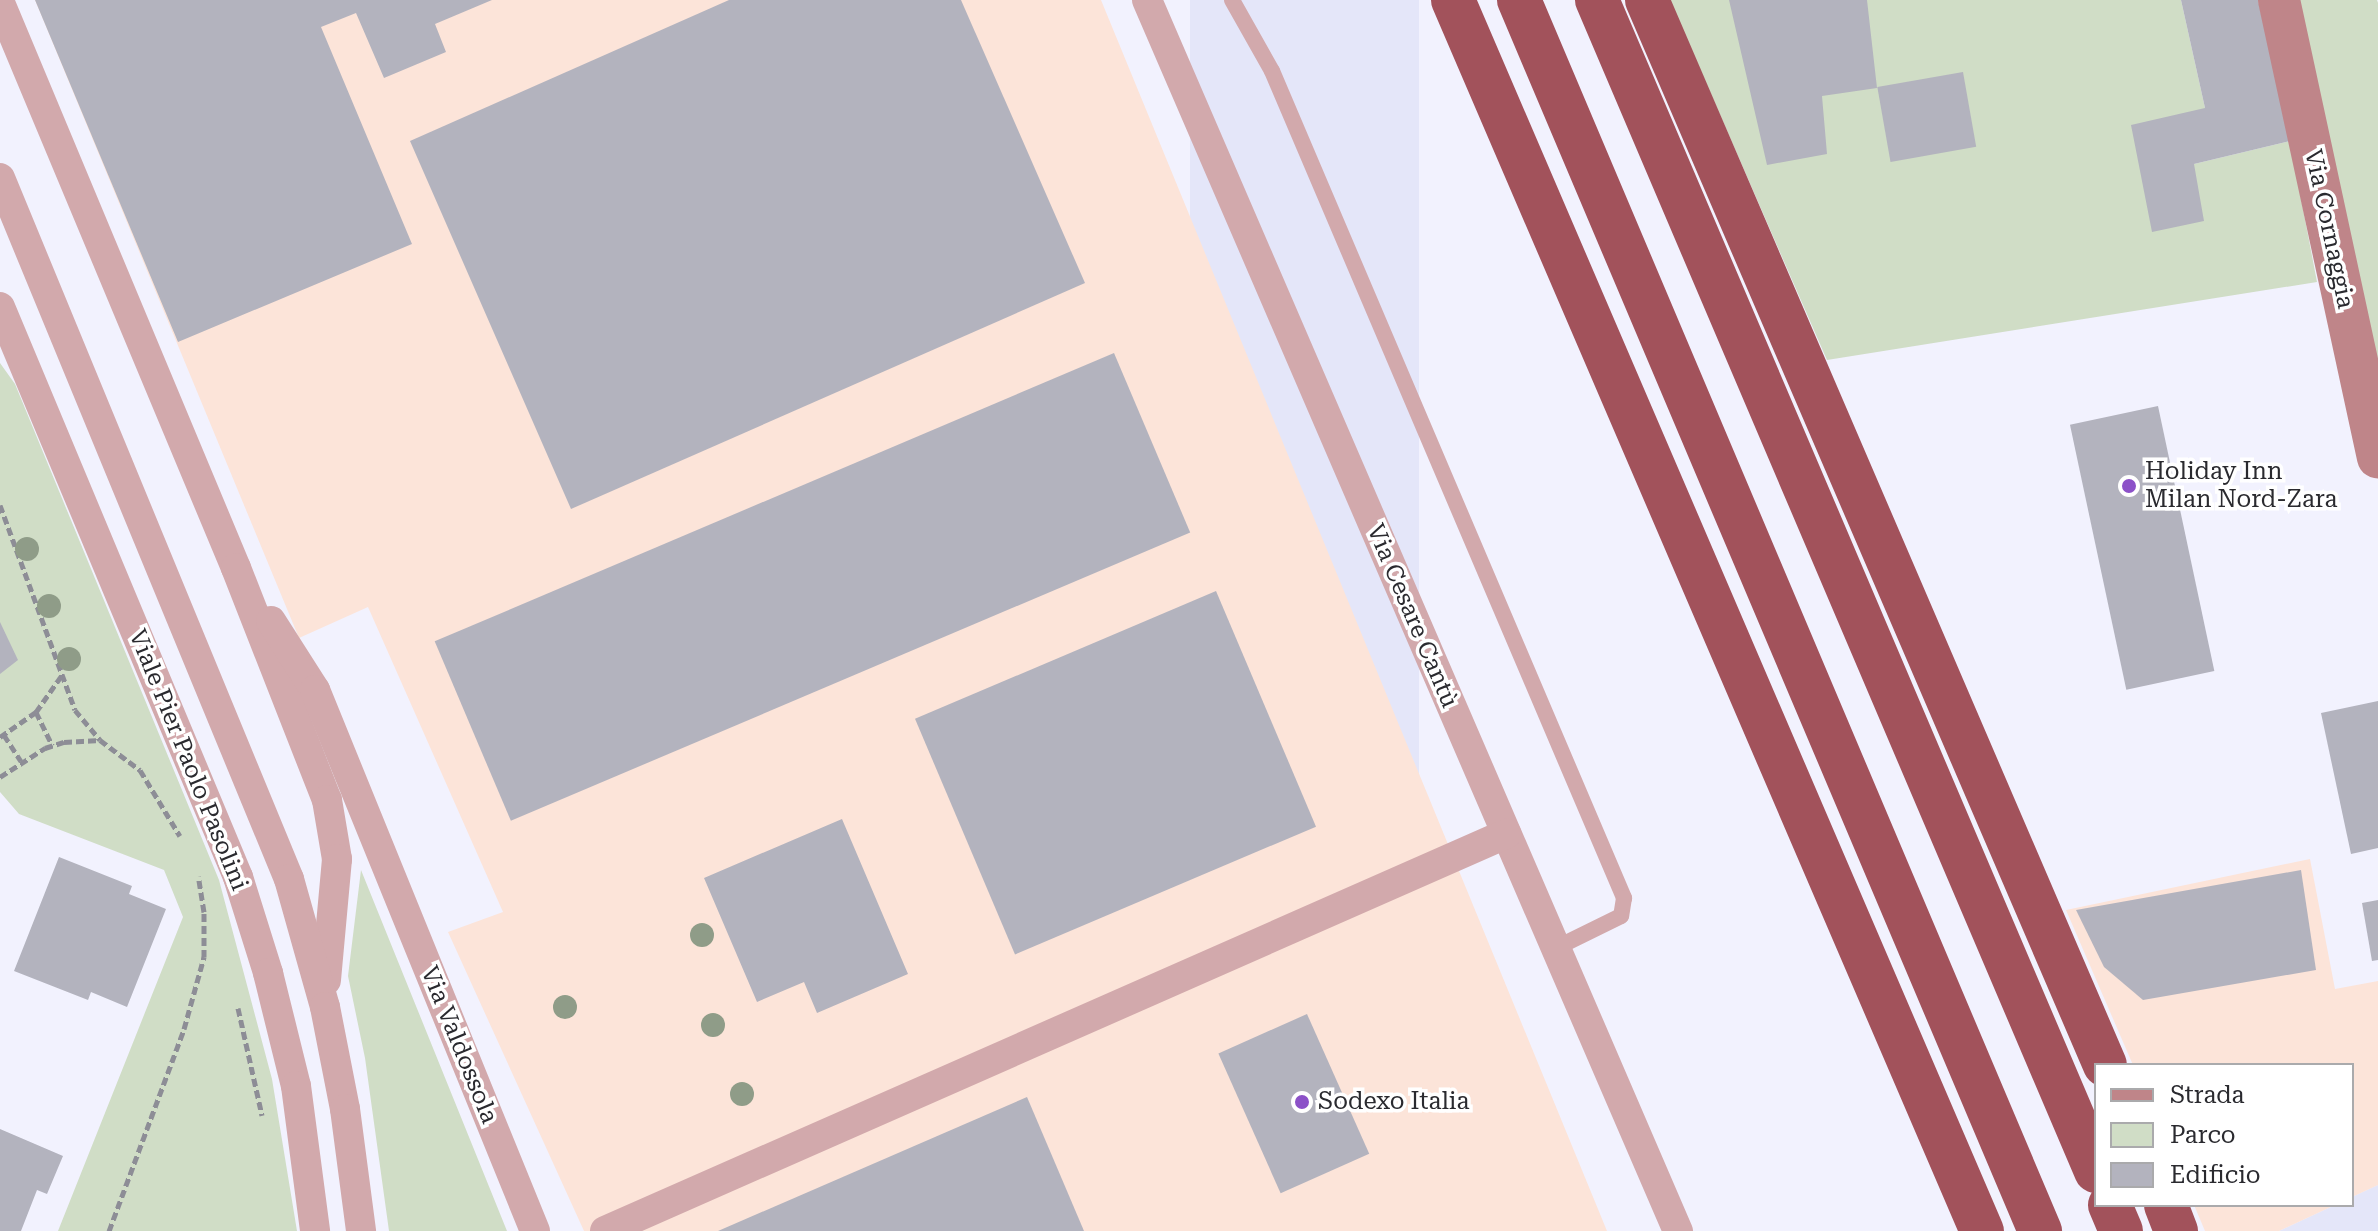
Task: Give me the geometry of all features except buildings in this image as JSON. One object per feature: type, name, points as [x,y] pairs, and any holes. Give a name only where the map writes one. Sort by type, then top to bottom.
[{"type":"highway","points":[[1453,0],[1982,1231]]},
{"type":"highway","points":[[1519,0],[2040,1231]]},
{"type":"highway","points":[[1597,0],[2094,1166]]},
{"type":"highway","points":[[1647,0],[2104,1063]]},
{"type":"highway","points":[[2111,1207],[2121,1231]]},
{"type":"highway","points":[[2167,1207],[2176,1231]]},
{"type":"street","name":"Via Cesare Cantù","points":[[1147,0],[1678,1231]]},
{"type":"street","name":"Via Cornaggia","points":[[2279,0],[2378,457]]},
{"type":"street","name":"Viale Pier Paolo Pasolini","points":[[0,3],[236,568],[327,800],[337,859],[325,1007]]},
{"type":"street","name":"Viale Pier Paolo Pasolini","points":[[0,178],[289,879],[325,1007],[345,1109],[361,1231]]},
{"type":"street","name":"Viale Pier Paolo Pasolini","points":[[0,307],[238,877],[268,973],[296,1086],[315,1231]]},
{"type":"street","name":"Viale Pier Paolo Pasolini","points":[[236,568],[315,690],[383,859]]},
{"type":"street","points":[[605,1231],[1506,834]]},
{"type":"street","name":"Via Valdossola","points":[[383,859],[535,1231]]},
{"type":"lane","points":[[1232,0],[1272,71],[1624,898],[1621,916],[1556,948]]},
{"type":"path","points":[[0,505],[75,710],[100,740],[140,770],[182,839]]},
{"type":"path","points":[[21,761],[2,736],[36,712],[62,675]]},
{"type":"path","points":[[36,712],[52,745]]},
{"type":"path","points":[[0,777],[21,761],[52,745],[100,740]]},
{"type":"path","points":[[109,1231],[184,1029],[204,957],[204,912],[196,867],[214,923]]},
{"type":"path","points":[[235,994],[263,1124]]},
{"type":"shaded area","points":[[35,0],[1101,0],[1607,1231],[584,1231],[448,932],[503,912],[368,607],[299,638]]},
{"type":"shaded area","points":[[1190,0],[1419,0],[1419,1195],[1190,1195]]},
{"type":"shaded area","points":[[2310,859],[2335,989],[2378,981],[2378,1185],[2354,1196],[2354,1063],[2132,1063],[2066,910]]},
{"type":"shaded area","points":[[2378,1185],[2378,1231],[2279,1231],[2331,1207],[2354,1207],[2354,1196]]},
{"type":"shaded area","points":[[2195,1207],[2331,1207],[2279,1231],[2205,1231]]},
{"type":"green space","points":[[1670,0],[2181,0],[2205,108],[2194,164],[2290,141],[2317,282],[1827,360]]},
{"type":"green space","points":[[2288,0],[2377,0],[2378,3],[2378,411]]},
{"type":"green space","points":[[0,363],[15,384],[219,880],[272,1079],[297,1231],[58,1231],[183,917],[164,870],[19,814],[0,792]]},
{"type":"green space","points":[[361,870],[507,1231],[389,1231],[365,1058],[348,976]]},
{"type":"place","name":"Holiday Inn Milan Nord-Zara","points":[[2129,486]]},
{"type":"place","name":"Sodexo Italia","points":[[1302,1102]]}]
